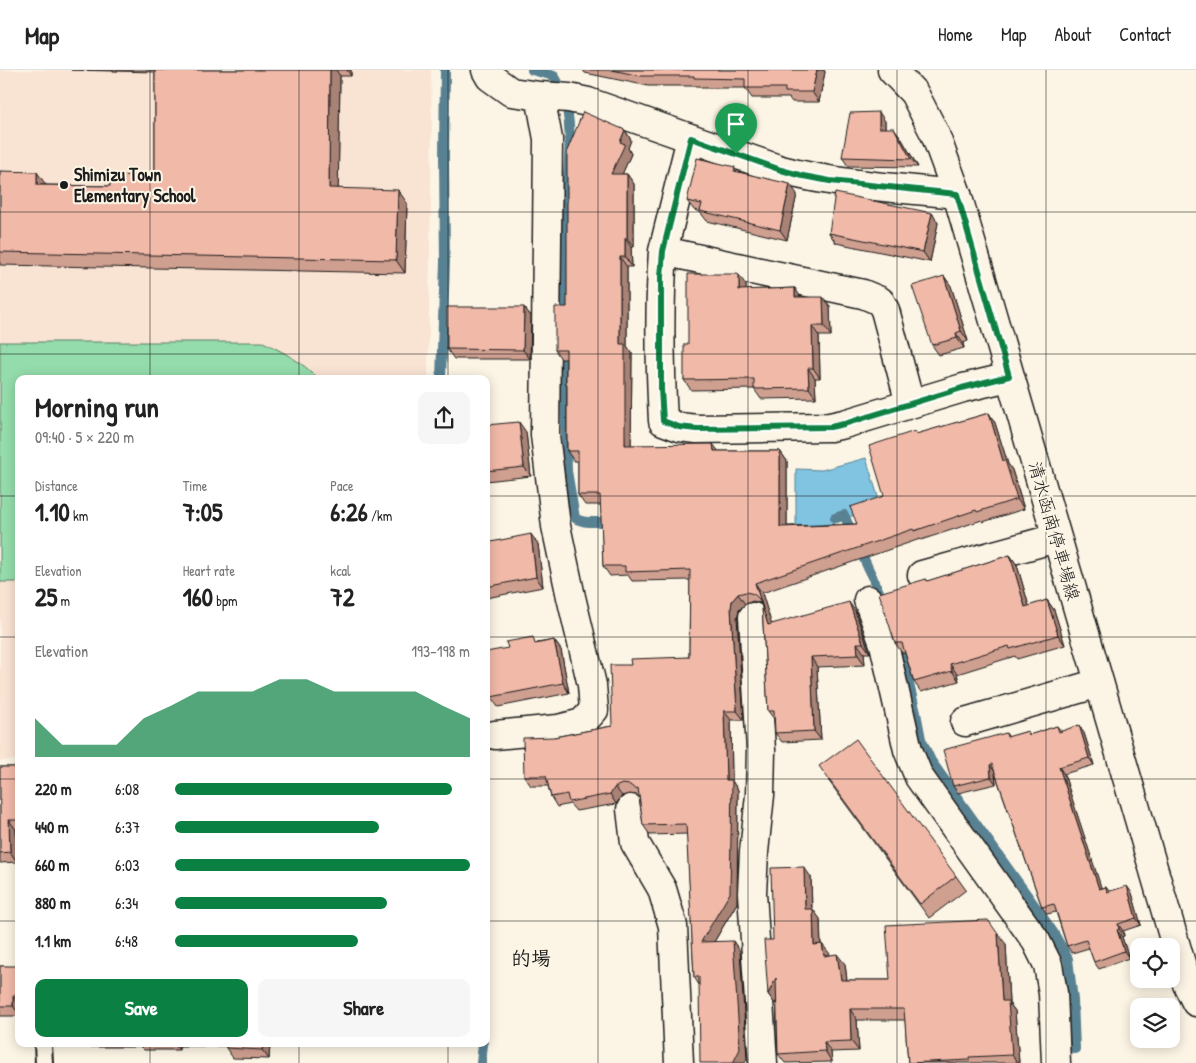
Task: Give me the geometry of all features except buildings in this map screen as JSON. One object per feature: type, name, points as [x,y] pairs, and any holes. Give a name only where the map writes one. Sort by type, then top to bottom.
[{"type":"street","points":[[486,70],[490,77],[511,92],[569,98],[588,102],[803,176],[830,181],[957,194]]},
{"type":"street","name":"清水函南停車場線","points":[[892,70],[914,93],[935,134],[957,194],[1187,984],[1196,1002]]},
{"type":"street","points":[[495,735],[558,729],[582,723],[594,710],[592,684],[570,597],[556,526],[545,435],[548,139],[540,96]]},
{"type":"street","points":[[691,138],[663,251],[661,277],[661,389],[663,421],[679,427],[697,429],[830,427],[1009,376]]},
{"type":"street","points":[[663,251],[863,294],[880,301],[885,310],[910,404]]},
{"type":"street","points":[[922,575],[1056,538]]},
{"type":"street","points":[[868,600],[884,644],[908,750],[919,777],[1036,941],[1048,965],[1053,992],[1056,1063]]},
{"type":"street","points":[[753,617],[761,750],[760,795],[752,893],[763,1063]]},
{"type":"street","points":[[965,722],[1099,683]]},
{"type":"street","points":[[631,809],[635,843],[662,889],[673,926],[679,1063]]},
{"type":"lane","points":[[43,1047],[44,1063]]},
{"type":"shaded area","points":[[0,70],[431,70],[432,130],[428,375],[15,375],[15,760],[0,761]]},
{"type":"green space","points":[[0,342],[263,342],[299,362],[314,375],[15,375],[15,582],[0,582]]},
{"type":"water","points":[[866,458],[880,503],[839,522],[796,531],[796,469],[822,470]]},
{"type":"waterway","points":[[441,375],[445,262],[445,70]]},
{"type":"waterway","points":[[532,70],[554,76],[562,90],[567,107],[570,143],[565,215],[564,319]]},
{"type":"waterway","points":[[564,346],[567,471],[575,518],[589,522],[614,521]]},
{"type":"waterway","points":[[835,518],[844,515],[885,605]]},
{"type":"waterway","points":[[898,639],[921,739],[931,761],[1053,932],[1068,959],[1073,1000],[1075,1049]]},
{"type":"waterway","points":[[481,1063],[483,1047]]},
{"type":"place","name":"Shimizu Town Elementary School","points":[[64,185]]},
{"type":"district","name":"的場","points":[[531,958]]},
{"type":"route","points":[[691,138],[736,154],[781,170],[830,181],[957,194],[1009,376],[830,427],[697,429],[679,427],[663,421],[661,389],[661,277],[663,251],[691,138]]}]
